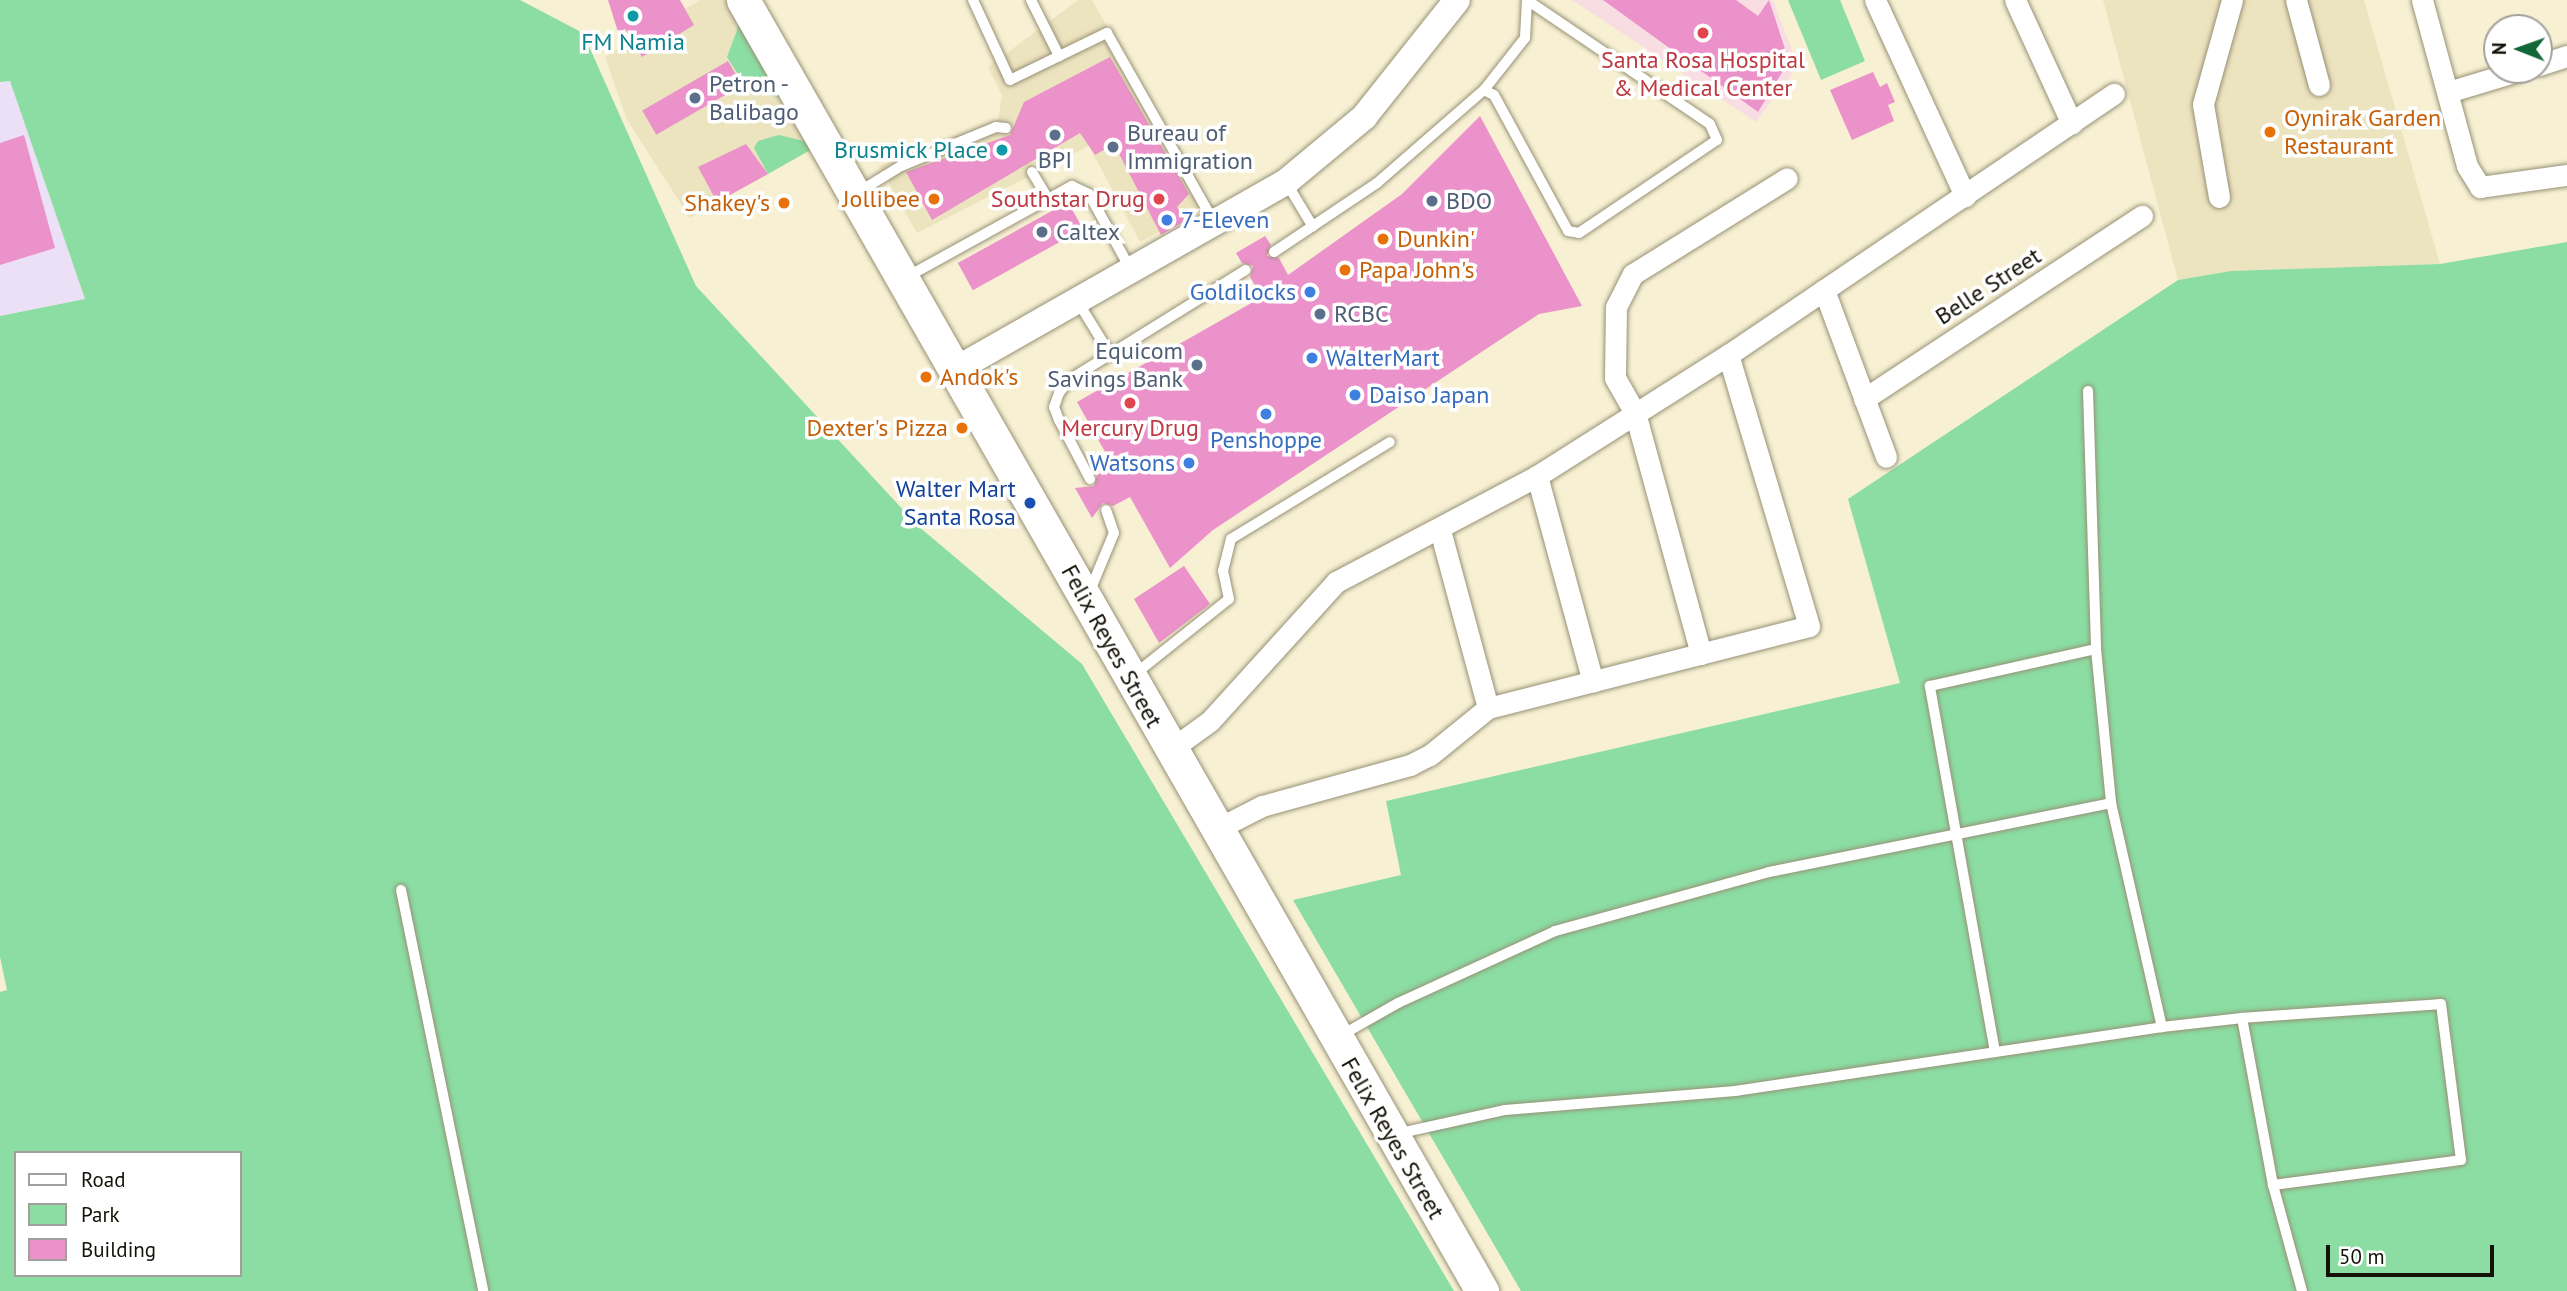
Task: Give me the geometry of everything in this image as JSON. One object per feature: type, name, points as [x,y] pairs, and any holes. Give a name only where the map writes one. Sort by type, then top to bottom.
[{"type":"main road","name":"Felix Reyes Street","points":[[743,0],[1390,1136],[1482,1291]]},
{"type":"street","points":[[956,370],[1286,182],[1364,117],[1457,0]]},
{"type":"street","points":[[1875,0],[1965,196]]},
{"type":"street","points":[[2015,0],[2072,124]]},
{"type":"street","points":[[2219,197],[2203,104],[2232,0]]},
{"type":"street","points":[[2296,0],[2319,85]]},
{"type":"street","points":[[2422,0],[2467,166],[2480,187],[2507,186],[2567,174]]},
{"type":"street","points":[[2448,92],[2483,81]]},
{"type":"street","points":[[1170,750],[1210,721],[1336,582],[1440,530],[1537,476],[1728,355],[2114,94]]},
{"type":"street","points":[[1701,654],[1635,413],[1615,378],[1616,307],[1633,274],[1787,178]]},
{"type":"street","name":"Belle Street","points":[[1864,399],[2142,216]]},
{"type":"street","points":[[1824,290],[1886,457]]},
{"type":"street","points":[[1215,830],[1262,806],[1409,765],[1430,755],[1488,708],[1810,626],[1728,355]]},
{"type":"street","points":[[1537,476],[1593,682]]},
{"type":"street","points":[[1440,530],[1488,708]]},
{"type":"lane","points":[[973,0],[1010,80],[1107,33],[1215,224]]},
{"type":"lane","points":[[1031,0],[1059,55]]},
{"type":"lane","points":[[1484,90],[1494,95],[1568,231],[1579,233],[1717,140],[1710,124],[1527,1]]},
{"type":"lane","points":[[1275,251],[1377,183],[1484,90],[1525,38],[1527,1]]},
{"type":"lane","points":[[854,194],[901,166],[996,127],[1006,128]]},
{"type":"lane","points":[[1032,172],[1048,199]]},
{"type":"lane","points":[[1286,182],[1313,227]]},
{"type":"lane","points":[[903,279],[1072,186],[1089,194],[1131,270]]},
{"type":"lane","points":[[1090,479],[1054,407],[1069,380],[1246,270]]},
{"type":"lane","points":[[1078,302],[1110,354]]},
{"type":"lane","points":[[2088,391],[2096,649],[2111,803],[2162,1027]]},
{"type":"lane","points":[[1130,677],[1229,599],[1223,571],[1231,539],[1390,442]]},
{"type":"lane","points":[[1086,598],[1112,543],[1106,510]]},
{"type":"lane","points":[[1995,1052],[1930,686],[2096,649]]},
{"type":"lane","points":[[1335,1039],[1398,1003],[1555,931],[1769,872],[1954,832],[2111,803]]},
{"type":"lane","points":[[401,890],[483,1291]]},
{"type":"lane","points":[[1390,1136],[1505,1110],[1735,1091],[2162,1027],[2242,1018],[2441,1004],[2461,1160],[2273,1185]]},
{"type":"lane","points":[[2242,1018],[2273,1185],[2302,1291]]},
{"type":"shaded area","points":[[700,0],[733,0],[814,148],[690,218],[627,120],[605,57]]},
{"type":"shaded area","points":[[1078,0],[1092,0],[1208,206],[1140,242],[1089,146],[917,233],[879,166],[998,120],[1002,95],[988,67]]},
{"type":"shaded area","name":"Santa Rosa Hospital & Medical Center","points":[[1572,0],[1773,0],[1798,66],[1756,122]]},
{"type":"shaded area","name":"Oynirak Garden Restaurant","points":[[2103,0],[2364,0],[2440,264],[2231,271],[2178,280]]},
{"type":"shaded area","points":[[10,81],[85,299],[0,316],[0,82]]},
{"type":"green space","points":[[0,0],[520,0],[583,33],[696,286],[918,526],[1082,664],[1454,1291],[0,1291],[0,992],[7,990],[0,957],[0,316],[85,299],[10,81],[0,82]]},
{"type":"green space","points":[[1788,0],[1840,0],[1865,61],[1821,80]]},
{"type":"green space","points":[[740,22],[781,97],[750,93],[727,57]]},
{"type":"green space","points":[[779,135],[804,141],[812,149],[768,174],[754,148],[758,141]]},
{"type":"green space","points":[[2567,242],[2567,1291],[1521,1291],[1293,900],[1401,875],[1386,801],[1900,683],[1848,499],[2178,280],[2231,271],[2440,264]]},
{"type":"building","points":[[608,0],[680,0],[694,25],[642,57],[625,29],[618,32]]},
{"type":"building","name":"Santa Rosa Hospital & Medical Center","points":[[1603,0],[1736,0],[1758,16],[1769,0],[1789,61],[1758,112]]},
{"type":"building","name":"Brusmick Place","points":[[1110,57],[1189,194],[1177,207],[1185,221],[1161,235],[1114,144],[1095,155],[1080,133],[932,220],[906,172],[1010,135],[1024,102]]},
{"type":"building","name":"Petron - Balibago","points":[[728,61],[742,85],[656,135],[642,110]]},
{"type":"building","points":[[1873,72],[1880,87],[1887,83],[1895,102],[1888,105],[1894,121],[1852,140],[1830,90]]},
{"type":"building","name":"WalterMart","points":[[1480,116],[1582,306],[1539,314],[1213,530],[1170,568],[1130,497],[1113,506],[1103,503],[1092,518],[1075,488],[1094,486],[1097,475],[1113,466],[1077,402],[1262,297],[1250,277],[1253,266],[1242,263],[1236,253],[1265,236],[1271,245],[1267,256],[1279,258],[1288,275],[1402,194]]},
{"type":"building","points":[[24,135],[55,248],[0,265],[0,143]]},
{"type":"building","points":[[746,144],[768,174],[717,202],[698,167]]},
{"type":"building","points":[[1068,202],[1083,229],[973,290],[958,263]]},
{"type":"building","points":[[1184,566],[1210,604],[1159,643],[1134,599]]},
{"type":"place","name":"FM Namia","points":[[633,16]]},
{"type":"place","name":"Santa Rosa Hospital & Medical Center","points":[[1703,33]]},
{"type":"place","name":"Petron - Balibago","points":[[695,98]]},
{"type":"place","name":"Oynirak Garden Restaurant","points":[[2270,132]]},
{"type":"place","name":"BPI","points":[[1055,135]]},
{"type":"place","name":"Bureau of Immigration","points":[[1113,147]]},
{"type":"place","name":"Brusmick Place","points":[[1002,150]]},
{"type":"place","name":"Jollibee","points":[[934,199]]},
{"type":"place","name":"Southstar Drug","points":[[1159,199]]},
{"type":"place","name":"BDO","points":[[1432,201]]},
{"type":"place","name":"Shakey's","points":[[784,203]]},
{"type":"place","name":"7-Eleven","points":[[1167,220]]},
{"type":"place","name":"Caltex","points":[[1042,232]]},
{"type":"place","name":"Dunkin'","points":[[1383,239]]},
{"type":"place","name":"Papa John's","points":[[1345,270]]},
{"type":"place","name":"Goldilocks","points":[[1310,292]]},
{"type":"place","name":"RCBC","points":[[1320,314]]},
{"type":"place","name":"WalterMart","points":[[1312,358]]},
{"type":"place","name":"Equicom Savings Bank","points":[[1197,365]]},
{"type":"place","name":"Andok's","points":[[926,377]]},
{"type":"place","name":"Daiso Japan","points":[[1355,395]]},
{"type":"place","name":"Mercury Drug","points":[[1130,403]]},
{"type":"place","name":"Penshoppe","points":[[1266,414]]},
{"type":"place","name":"Dexter's Pizza","points":[[962,428]]},
{"type":"place","name":"Watsons","points":[[1189,463]]},
{"type":"place","name":"Walter Mart Santa Rosa","points":[[1030,503]]}]
